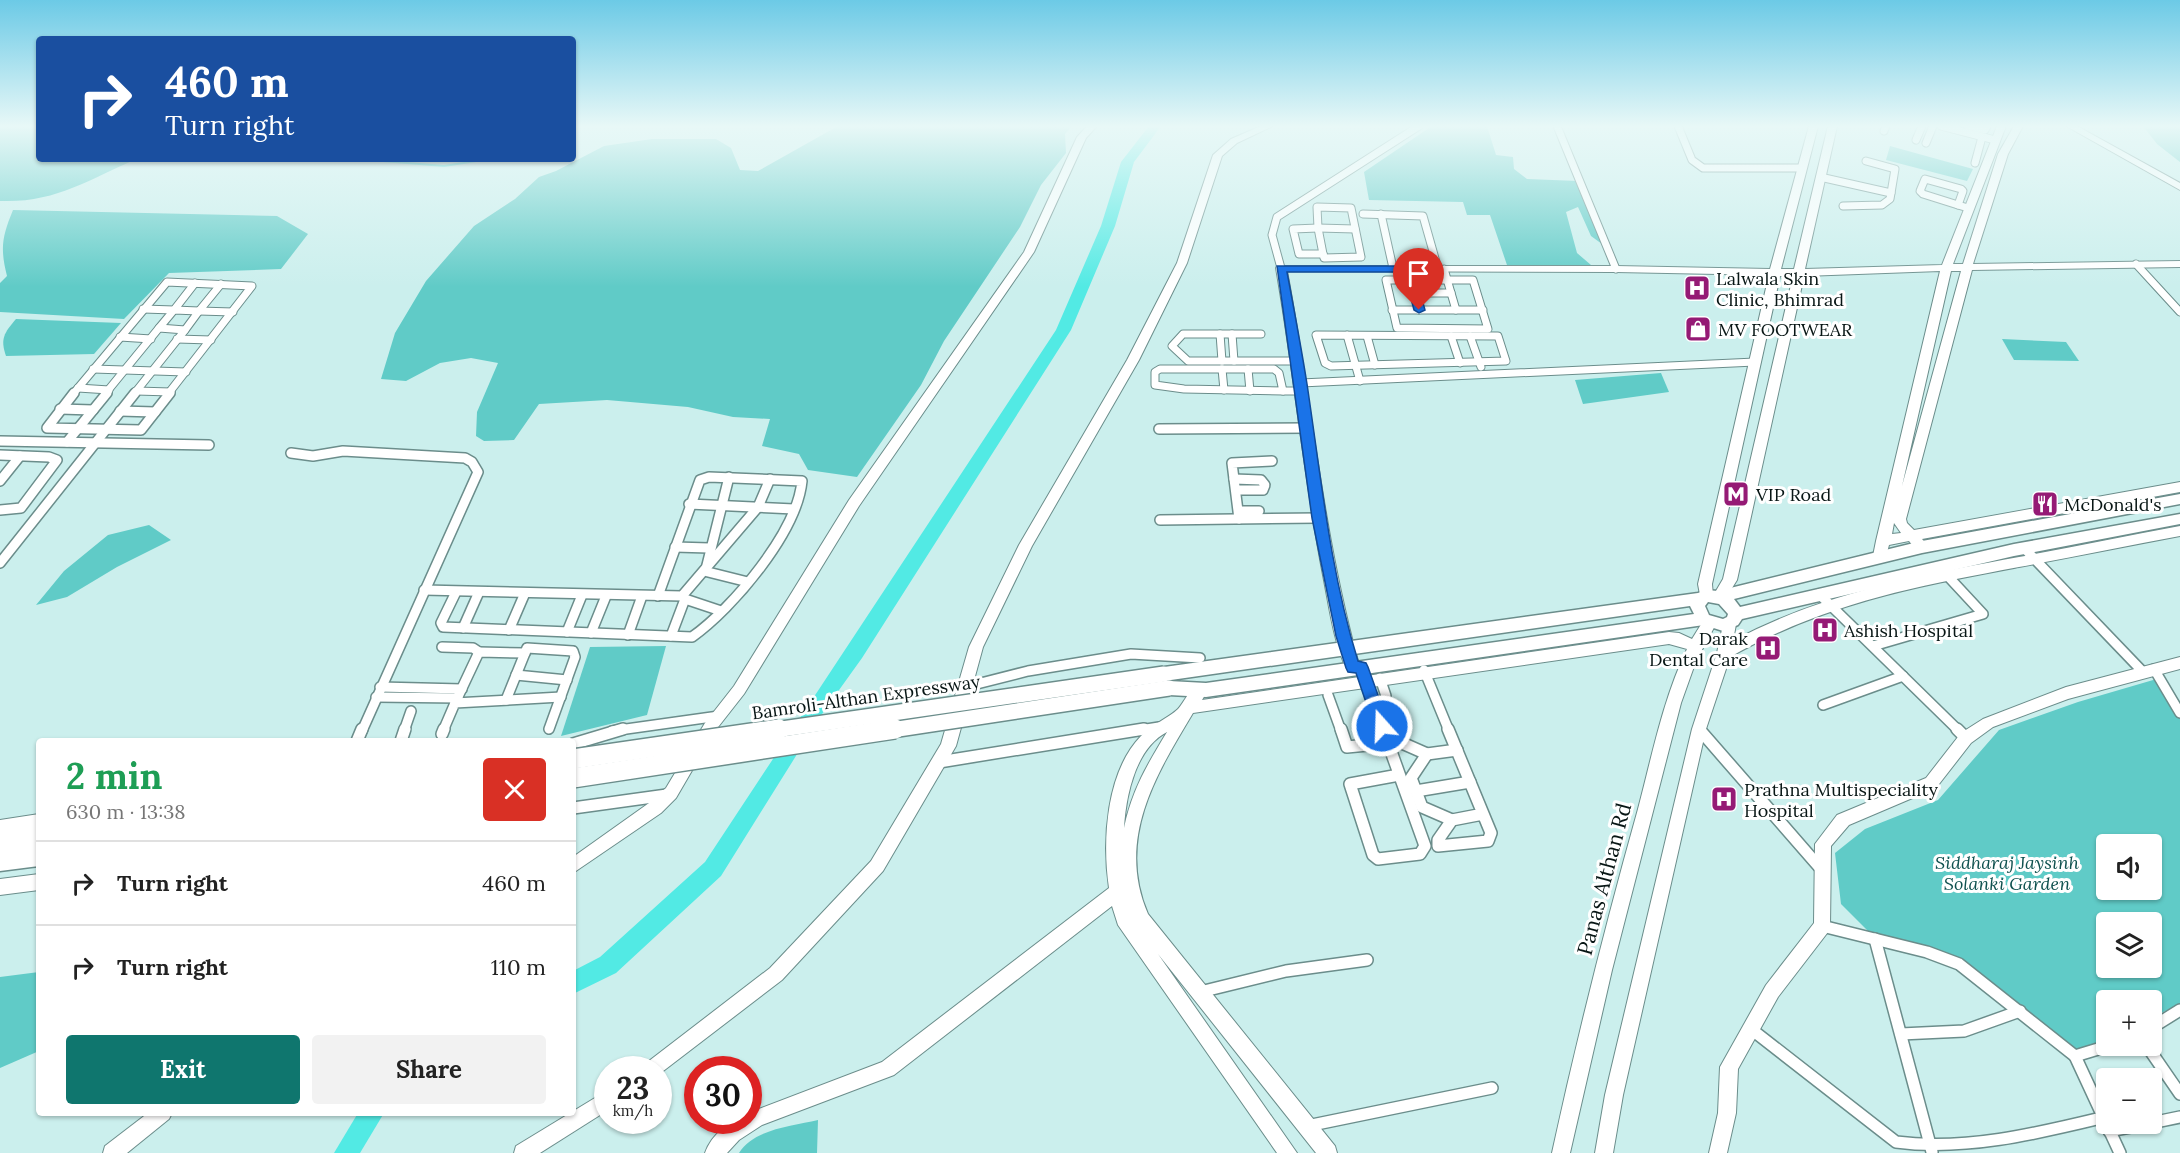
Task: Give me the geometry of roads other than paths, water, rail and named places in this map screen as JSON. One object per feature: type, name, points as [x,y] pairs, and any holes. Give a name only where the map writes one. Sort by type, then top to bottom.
[{"type":"main road","points":[[576,778],[1166,681],[1197,663],[1347,647],[1465,626],[1708,598],[1786,573],[1881,549],[1922,547],[2180,499]]},
{"type":"main road","points":[[1166,681],[1201,690],[1243,692],[1732,619],[1942,570],[2178,525]]},
{"type":"main road","points":[[1708,598],[1731,605],[1732,619]]},
{"type":"main road","points":[[1707,621],[1697,610],[1708,598]]},
{"type":"main road","name":"Bamroli-Althan Expressway","points":[[576,759],[1166,681]]},
{"type":"main road","points":[[0,840],[36,835]]},
{"type":"main road","points":[[0,863],[36,858]]},
{"type":"street","points":[[576,864],[655,808],[669,795],[719,716],[739,690],[854,503],[1029,252],[1062,180]]},
{"type":"street","points":[[668,1056],[776,974],[867,878],[887,852],[951,739],[976,647],[1026,545],[1133,360],[1182,263],[1210,180]]},
{"type":"street","points":[[1335,180],[1277,217],[1272,227],[1273,243],[1281,268],[1297,361],[1319,518],[1347,647],[1365,673],[1386,696]]},
{"type":"street","points":[[1579,180],[1616,269]]},
{"type":"street","points":[[1799,180],[1775,272],[1705,584],[1708,598],[1730,580],[1820,180]]},
{"type":"street","points":[[1845,180],[1892,191]]},
{"type":"street","points":[[1843,206],[1887,203],[1894,180]]},
{"type":"street","points":[[1925,180],[1920,191],[1923,194],[1963,206]]},
{"type":"street","points":[[1928,180],[1961,189],[1963,206]]},
{"type":"street","points":[[1881,549],[1946,269],[1963,206],[1976,180]]},
{"type":"street","points":[[1922,547],[1900,519],[1968,267],[1995,180]]},
{"type":"street","points":[[1281,268],[1324,260],[1361,258],[1350,207],[1322,206],[1315,210],[1324,260]]},
{"type":"street","points":[[1363,214],[1424,217],[1456,310]]},
{"type":"street","points":[[1381,214],[1393,268]]},
{"type":"street","points":[[1355,229],[1293,229],[1298,253],[1324,260],[1393,268],[1410,274]]},
{"type":"street","points":[[2136,264],[2180,312]]},
{"type":"street","points":[[1443,272],[1474,281],[1488,327],[1486,330],[1399,329],[1392,310],[1386,280],[1410,274],[1443,272],[1616,269],[1799,273],[1968,267],[2180,264]]},
{"type":"street","points":[[1410,274],[1419,310]]},
{"type":"street","points":[[67,442],[195,283]]},
{"type":"street","points":[[164,284],[221,284],[252,286],[139,431],[47,428],[60,409],[164,284]]},
{"type":"street","points":[[0,563],[5,551],[221,284]]},
{"type":"street","points":[[1415,293],[1451,293]]},
{"type":"street","points":[[143,309],[233,312]]},
{"type":"street","points":[[1392,310],[1483,310]]},
{"type":"street","points":[[1435,310],[1440,329]]},
{"type":"street","points":[[159,328],[185,330]]},
{"type":"street","points":[[1261,334],[1183,334],[1172,346],[1188,361],[1248,369],[1278,370],[1282,391]]},
{"type":"street","points":[[1220,334],[1224,390]]},
{"type":"street","points":[[1232,334],[1234,361]]},
{"type":"street","points":[[1316,335],[1347,335],[1495,336],[1500,339],[1506,360],[1479,363],[1327,365],[1315,338],[1316,335]]},
{"type":"street","points":[[1347,335],[1360,381]]},
{"type":"street","points":[[1367,336],[1375,365]]},
{"type":"street","points":[[1451,336],[1460,363]]},
{"type":"street","points":[[1470,336],[1484,375]]},
{"type":"street","points":[[120,337],[151,339]]},
{"type":"street","points":[[177,339],[211,340]]},
{"type":"street","points":[[1297,361],[1234,361],[1198,369],[1157,369],[1154,384],[1199,390],[1282,391],[1360,381],[1755,362]]},
{"type":"street","points":[[93,369],[186,372]]},
{"type":"street","points":[[1198,369],[1199,390]]},
{"type":"street","points":[[1248,369],[1250,391]]},
{"type":"street","points":[[78,388],[109,390]]},
{"type":"street","points":[[136,391],[171,392]]},
{"type":"street","points":[[60,409],[93,410]]},
{"type":"street","points":[[120,411],[155,412]]},
{"type":"street","points":[[1158,429],[1307,428]]},
{"type":"street","points":[[0,441],[209,445]]},
{"type":"street","points":[[291,453],[313,456],[343,451],[465,458],[472,462],[478,472],[358,738]]},
{"type":"street","points":[[0,455],[49,457],[57,460],[21,508],[0,510]]},
{"type":"street","points":[[0,481],[20,456]]},
{"type":"street","points":[[1239,515],[1233,461],[1272,461]]},
{"type":"street","points":[[456,592],[441,626],[628,635],[696,635],[748,582],[771,553],[804,487],[802,481],[729,477],[700,480],[689,504],[658,596]]},
{"type":"street","points":[[705,568],[729,477]]},
{"type":"street","points":[[671,636],[683,597],[758,507],[770,479]]},
{"type":"street","points":[[1234,479],[1261,480],[1265,485],[1263,490],[1236,490]]},
{"type":"street","points":[[1881,549],[1911,535],[2180,487]]},
{"type":"street","points":[[689,504],[794,509]]},
{"type":"street","points":[[1160,520],[1259,512]]},
{"type":"street","points":[[1239,515],[1319,518]]},
{"type":"street","points":[[675,547],[709,548]]},
{"type":"street","points":[[2030,553],[2149,671],[2180,713]]},
{"type":"street","points":[[705,568],[748,582]]},
{"type":"street","points":[[1873,646],[1983,614],[1942,570]]},
{"type":"street","points":[[424,590],[683,597],[721,611]]},
{"type":"street","points":[[463,628],[479,592]]},
{"type":"street","points":[[509,630],[525,594]]},
{"type":"street","points":[[567,632],[582,595]]},
{"type":"street","points":[[591,633],[606,596]]},
{"type":"street","points":[[628,635],[642,596]]},
{"type":"street","points":[[1724,653],[1823,598],[1966,738]]},
{"type":"street","points":[[1604,1153],[1614,1095],[1699,729],[1724,653],[1732,619]]},
{"type":"street","name":"Panas Althan Rd","points":[[1561,1153],[1629,870],[1680,684],[1694,646],[1707,621]]},
{"type":"street","points":[[1365,673],[1669,638],[1679,639],[1694,646]]},
{"type":"street","points":[[506,700],[530,646],[573,651],[576,655],[549,729]]},
{"type":"street","points":[[442,647],[473,648],[479,652],[525,653]]},
{"type":"street","points":[[442,734],[479,652]]},
{"type":"street","points":[[965,687],[1028,671],[1131,654],[1197,663]]},
{"type":"street","points":[[1718,1153],[1727,1113],[1729,1067],[1772,991],[1822,926],[1823,844],[1843,820],[1931,783],[1966,738],[1988,723],[2067,693],[2180,663]]},
{"type":"street","points":[[1422,666],[1483,814],[1491,839],[1438,846],[1438,840],[1452,820]]},
{"type":"street","points":[[1365,673],[1425,849],[1420,854],[1378,859],[1373,855],[1350,784],[1355,781],[1399,775]]},
{"type":"street","points":[[516,675],[567,680]]},
{"type":"street","points":[[1823,705],[1903,676]]},
{"type":"street","points":[[1201,690],[1184,711],[1173,735],[1150,771],[1139,801],[1128,857],[1130,888],[1142,920],[1328,1153]]},
{"type":"street","points":[[378,692],[506,700],[561,697]]},
{"type":"street","points":[[1243,692],[1184,711],[1159,727],[1146,740],[1130,764],[1124,783],[1115,843],[1116,893],[1124,919],[1288,1153]]},
{"type":"street","points":[[1328,695],[1347,747],[1388,742]]},
{"type":"street","points":[[402,738],[411,711]]},
{"type":"street","points":[[576,743],[612,731],[719,716]]},
{"type":"street","points":[[939,762],[1159,727]]},
{"type":"street","points":[[1699,729],[1821,869]]},
{"type":"street","points":[[1396,730],[1402,743],[1427,754],[1457,750]]},
{"type":"street","points":[[1427,754],[1411,778],[1423,808],[1452,820],[1483,814]]},
{"type":"street","points":[[1416,791],[1470,782]]},
{"type":"street","points":[[576,808],[669,795]]},
{"type":"street","points":[[0,826],[36,820]]},
{"type":"street","points":[[0,852],[36,846]]},
{"type":"street","points":[[0,887],[36,882]]},
{"type":"street","points":[[714,1153],[732,1133],[756,1118],[888,1069],[1116,893]]},
{"type":"street","points":[[1822,926],[1939,955],[1959,964],[2075,1056],[2096,1104]]},
{"type":"street","points":[[1875,939],[1932,1152]]},
{"type":"street","points":[[1200,992],[1286,971],[1368,960]]},
{"type":"street","points":[[1901,1034],[1964,1031],[2020,1011]]},
{"type":"street","points":[[2162,1022],[2179,1012]]},
{"type":"street","points":[[1751,1029],[1896,1142],[1913,1151],[1978,1151],[2096,1120]]},
{"type":"street","points":[[2075,1056],[2096,1050]]},
{"type":"street","points":[[2154,1056],[2180,1094]]},
{"type":"street","points":[[1307,1126],[1492,1088]]},
{"type":"street","points":[[524,1153],[594,1109]]},
{"type":"street","points":[[112,1153],[160,1116]]},
{"type":"street","points":[[2162,1121],[2180,1117]]},
{"type":"street","points":[[2110,1134],[2120,1153]]},
{"type":"waterway","points":[[576,981],[608,965],[713,869],[817,705],[855,653],[1063,330],[1108,226],[1122,180]]},
{"type":"waterway","points":[[346,1153],[370,1116]]},
{"type":"place","name":"Lalwala Skin Clinic, Bhimrad","points":[[1697,288]]},
{"type":"place","name":"MV FOOTWEAR","points":[[1698,329]]},
{"type":"place","name":"VIP Road","points":[[1736,494]]},
{"type":"place","name":"McDonald's","points":[[2045,504]]},
{"type":"place","name":"Ashish Hospital","points":[[1825,630]]},
{"type":"place","name":"Darak Dental Care","points":[[1768,648]]},
{"type":"place","name":"Prathna Multispeciality Hospital","points":[[1724,799]]},
{"type":"park label","name":"Siddharaj Jaysinh Solanki Garden","points":[[2007,872]]}]
